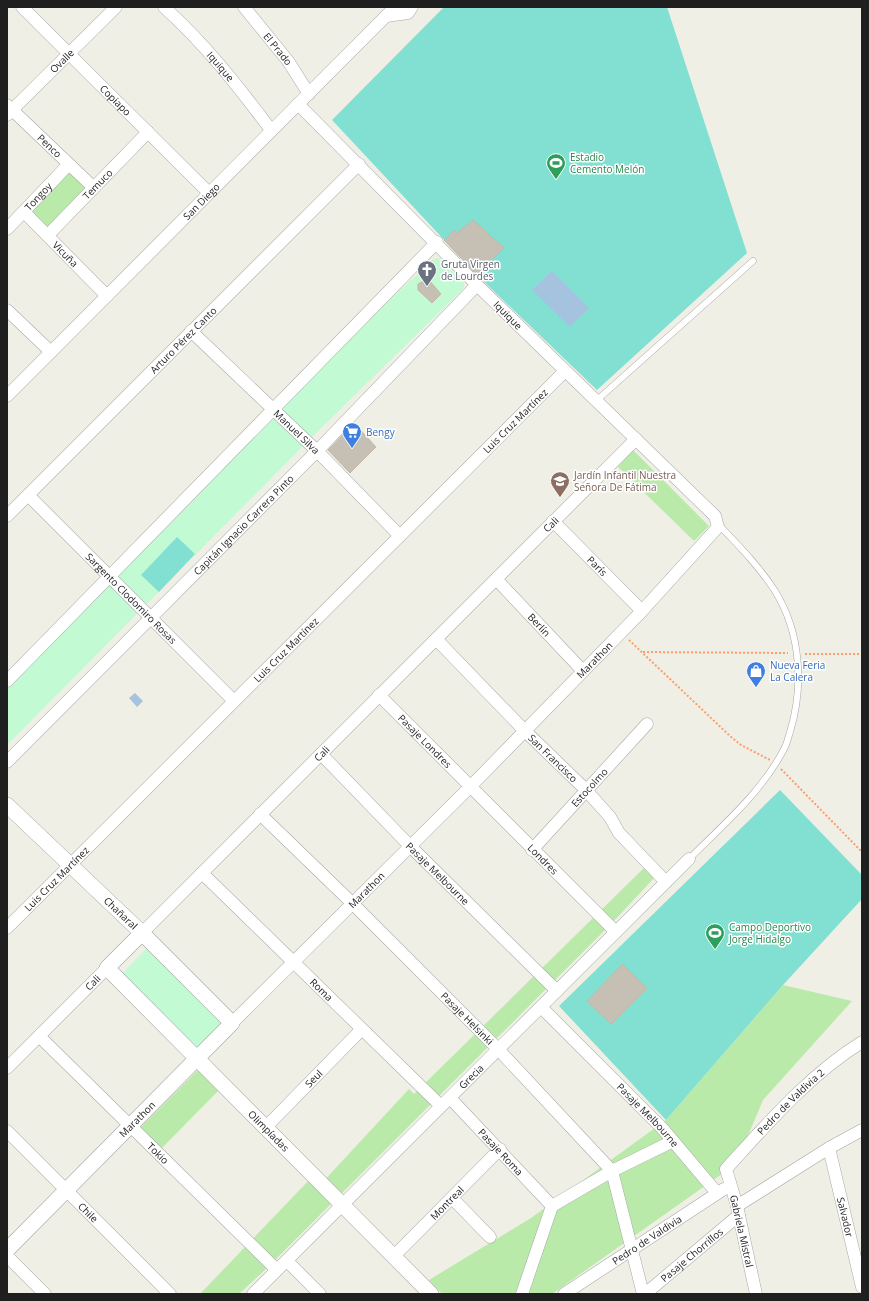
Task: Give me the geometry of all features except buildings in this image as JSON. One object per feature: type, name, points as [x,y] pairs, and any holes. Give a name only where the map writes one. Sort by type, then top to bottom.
[{"type":"street","name":"Copiapo","points":[[22,7],[209,194]]},
{"type":"street","name":"Ovalle","points":[[9,110],[116,7]]},
{"type":"street","name":"El Prado","points":[[244,7],[288,61],[309,94]]},
{"type":"street","name":"San Diego","points":[[7,396],[395,7]]},
{"type":"street","points":[[386,16],[408,13],[412,7]]},
{"type":"street","name":"Iquique","points":[[167,8],[202,43],[271,130]]},
{"type":"street","name":"Iquique","points":[[298,104],[565,371],[715,516],[718,524]]},
{"type":"street","name":"Penco","points":[[9,110],[93,187]]},
{"type":"street","name":"Temuco","points":[[48,236],[93,187],[148,132]]},
{"type":"street","name":"Tongoy","points":[[7,229],[69,164]]},
{"type":"street","name":"Arturo Pérez Canto","points":[[7,516],[359,164]]},
{"type":"street","name":"Vicuña","points":[[24,212],[107,296]]},
{"type":"street","points":[[7,681],[437,242]]},
{"type":"street","name":"Capitán Ignacio Carrera Pinto","points":[[7,762],[317,451],[477,284]]},
{"type":"street","points":[[7,310],[51,352]]},
{"type":"street","name":"Manuel Silva","points":[[191,331],[317,451],[400,536]]},
{"type":"street","name":"Luis Cruz Martínez","points":[[7,928],[565,371]]},
{"type":"street","name":"Cali","points":[[7,1068],[636,439]]},
{"type":"street","name":"Sargento Clodomiro Rosas","points":[[28,495],[234,701]]},
{"type":"street","name":"París","points":[[553,521],[642,611]]},
{"type":"street","name":"Marathon","points":[[7,1250],[352,903],[470,787],[524,730],[642,611],[716,531],[718,524]]},
{"type":"street","name":"Berlín","points":[[496,579],[583,670]]},
{"type":"street","name":"San Francisco","points":[[436,639],[524,730],[586,790],[610,817],[620,833],[666,882]]},
{"type":"street","name":"Pasaje Londres","points":[[379,696],[470,787]]},
{"type":"street","name":"Estocolmo","points":[[532,850],[647,724]]},
{"type":"street","name":"Pasaje Melbourne","points":[[321,754],[410,846],[557,991]]},
{"type":"street","name":"Londres","points":[[470,787],[616,932]]},
{"type":"street","name":"Chañaral","points":[[7,805],[142,933],[232,1023]]},
{"type":"street","name":"Pasaje Helsinki","points":[[260,814],[352,903],[498,1049],[612,1170],[631,1249],[644,1294]]},
{"type":"street","name":"Grecia","points":[[254,1294],[688,859]]},
{"type":"street","name":"Roma","points":[[202,873],[361,1030],[441,1106]]},
{"type":"street","name":"Olimpíadas","points":[[107,968],[431,1294]]},
{"type":"street","name":"Pasaje Melbourne","points":[[541,1007],[673,1141],[717,1194]]},
{"type":"street","name":"Seul","points":[[266,1127],[361,1030]]},
{"type":"street","name":"Tokio","points":[[39,1036],[277,1270]]},
{"type":"street","name":"Pedro de Valdivia 2","points":[[726,1169],[746,1146],[820,1074],[862,1042]]},
{"type":"street","name":"Pasaje Roma","points":[[450,1098],[500,1149],[552,1206]]},
{"type":"street","points":[[738,1210],[829,1148],[862,1130]]},
{"type":"street","name":"Chile","points":[[7,1131],[170,1294]]},
{"type":"street","points":[[522,1294],[552,1206],[612,1170],[673,1141]]},
{"type":"street","name":"Salvador","points":[[829,1148],[862,1287]]},
{"type":"street","name":"Montreal","points":[[394,1256],[500,1149]]},
{"type":"street","name":"Gabriela Mistral","points":[[726,1169],[738,1210],[756,1294]]},
{"type":"street","name":"Pedro de Valdivia","points":[[564,1294],[730,1186]]},
{"type":"street","points":[[452,1198],[490,1237]]},
{"type":"street","name":"Pasaje Chorrillos","points":[[644,1294],[738,1210]]},
{"type":"street","points":[[7,1256],[45,1294]]},
{"type":"street","points":[[287,1261],[320,1294]]},
{"type":"lane","points":[[596,401],[753,261]]},
{"type":"lane","points":[[688,859],[764,781],[784,749],[795,717],[798,691],[797,654],[789,619],[775,591],[753,562],[718,524]]},
{"type":"path","points":[[621,632],[730,736],[741,745],[764,755],[792,778],[862,852]]},
{"type":"path","points":[[641,652],[862,654]]},
{"type":"green space","points":[[68,171],[85,188],[47,229],[29,212]]},
{"type":"green space","points":[[438,258],[464,282],[464,288],[310,439],[7,745],[7,686],[381,308],[434,259]]},
{"type":"green space","points":[[633,450],[709,526],[694,541],[618,467]]},
{"type":"green space","points":[[646,866],[655,877],[612,923],[266,1269],[239,1294],[200,1294],[312,1177],[319,1186],[409,1089],[414,1094]]},
{"type":"green space","points":[[148,947],[223,1024],[196,1051],[119,977]]},
{"type":"green space","points":[[783,985],[852,1001],[763,1100],[736,1164],[552,1294],[442,1294],[429,1280],[531,1218],[666,1120]]},
{"type":"green space","points":[[198,1070],[218,1091],[161,1149],[139,1129]]},
{"type":"shaded area","name":"Estadio Cemento Melón","points":[[444,7],[667,7],[747,253],[597,390],[477,275],[332,120]]},
{"type":"shaded area","points":[[552,271],[589,308],[570,327],[532,290]]},
{"type":"shaded area","points":[[177,537],[195,554],[159,592],[141,575]]},
{"type":"shaded area","points":[[135,693],[143,701],[137,707],[129,698]]},
{"type":"shaded area","name":"Campo Deportivo Jorge Hidalgo","points":[[780,790],[862,875],[862,899],[783,985],[666,1120],[559,1006]]},
{"type":"place","name":"Estadio Cemento Melón","points":[[556,180]]},
{"type":"place","name":"Gruta Virgen de Lourdes","points":[[427,287]]},
{"type":"place","name":"Bengy","points":[[352,449]]},
{"type":"place","name":"Jardín Infantil Nuestra Señora De Fátima","points":[[560,498]]},
{"type":"place","name":"Nueva Feria La Calera","points":[[756,688]]},
{"type":"place","name":"Campo Deportivo Jorge Hidalgo","points":[[715,950]]}]
